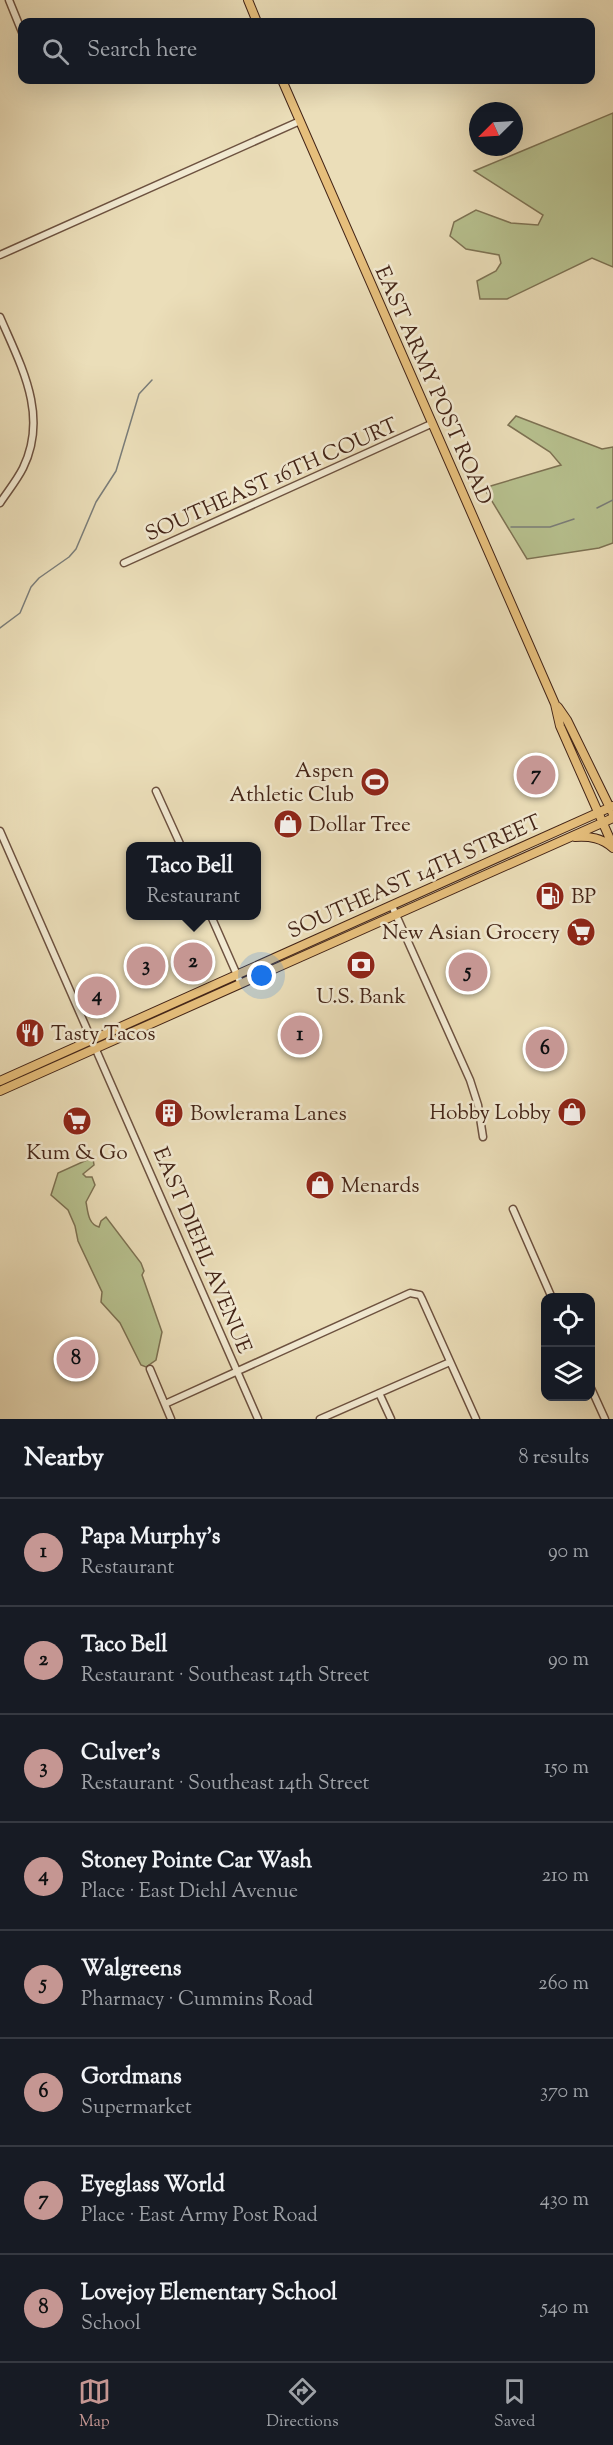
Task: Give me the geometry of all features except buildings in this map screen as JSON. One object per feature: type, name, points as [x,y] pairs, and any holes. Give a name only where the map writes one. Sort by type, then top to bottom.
[{"type":"main road","points":[[248,0],[255,18]]},
{"type":"main road","name":"EAST ARMY POST ROAD","points":[[284,84],[555,704],[560,726],[613,847]]},
{"type":"main road","name":"EAST ARMY POST ROAD","points":[[555,704],[567,720],[612,811]]},
{"type":"main road","name":"SOUTHEAST 14TH STREET","points":[[0,1082],[598,813],[612,811]]},
{"type":"main road","name":"SOUTHEAST 14TH STREET","points":[[0,1091],[603,822],[612,811]]},
{"type":"main road","points":[[570,837],[589,836],[613,847]]},
{"type":"street","points":[[9,0],[18,22]]},
{"type":"street","points":[[0,255],[300,121]]},
{"type":"street","points":[[0,317],[27,380],[34,413],[33,434],[28,456],[18,477],[0,503]]},
{"type":"street","name":"SOUTHEAST 16TH COURT","points":[[124,563],[431,424]]},
{"type":"street","points":[[156,791],[179,842]]},
{"type":"street","name":"EAST DIEHL AVENUE","points":[[0,831],[258,1419]]},
{"type":"street","points":[[392,906],[470,1080],[478,1105],[483,1137]]},
{"type":"street","points":[[213,920],[241,984]]},
{"type":"street","points":[[513,1209],[550,1293]]},
{"type":"street","points":[[165,1404],[410,1293],[422,1299],[476,1419]]},
{"type":"street","points":[[320,1419],[450,1362]]},
{"type":"street","points":[[150,1369],[171,1419]]},
{"type":"street","points":[[379,1393],[391,1419]]},
{"type":"street","points":[[595,1395],[605,1419]]},
{"type":"green space","points":[[613,113],[613,267],[592,258],[507,299],[480,299],[477,281],[496,271],[501,263],[499,255],[466,249],[450,236],[454,222],[476,210],[511,223],[538,225],[543,215],[474,171],[510,156],[523,156],[523,151]]},
{"type":"green space","points":[[516,416],[602,449],[613,447],[613,543],[599,548],[527,559],[484,488],[561,465],[550,452],[508,425]]},
{"type":"green space","points":[[93,1159],[94,1165],[83,1174],[86,1177],[92,1177],[95,1185],[86,1202],[89,1217],[99,1227],[101,1221],[106,1217],[141,1263],[144,1271],[142,1275],[162,1332],[156,1360],[146,1367],[141,1365],[120,1323],[101,1302],[102,1292],[78,1241],[68,1210],[51,1195],[58,1173]]},
{"type":"waterway","points":[[0,628],[20,613],[31,587],[39,578],[69,557],[76,549],[96,502],[116,471],[139,394],[152,380]]},
{"type":"waterway","points":[[597,508],[613,500]]},
{"type":"waterway","points":[[511,527],[550,527],[574,519]]},
{"type":"place","name":"Eyeglass World","points":[[536,775]]},
{"type":"place","name":"Aspen Athletic Club","points":[[375,782]]},
{"type":"place","name":"Dollar Tree","points":[[288,824]]},
{"type":"place","name":"BP","points":[[550,896]]},
{"type":"place","name":"New Asian Grocery","points":[[581,932]]},
{"type":"place","name":"Taco Bell","points":[[193,962]]},
{"type":"place","name":"U.S. Bank","points":[[361,965]]},
{"type":"place","name":"Culver's","points":[[146,966]]},
{"type":"place","name":"Walgreens","points":[[468,972]]},
{"type":"place","name":"Stoney Pointe Car Wash","points":[[97,996]]},
{"type":"place","name":"Tasty Tacos","points":[[30,1033]]},
{"type":"place","name":"Papa Murphy's","points":[[300,1035]]},
{"type":"place","name":"Gordmans","points":[[545,1049]]},
{"type":"place","name":"Hobby Lobby","points":[[572,1112]]},
{"type":"place","name":"Bowlerama Lanes","points":[[169,1113]]},
{"type":"place","name":"Kum & Go","points":[[77,1121]]},
{"type":"place","name":"Menards","points":[[320,1185]]},
{"type":"place","name":"Lovejoy Elementary School","points":[[76,1359]]}]
